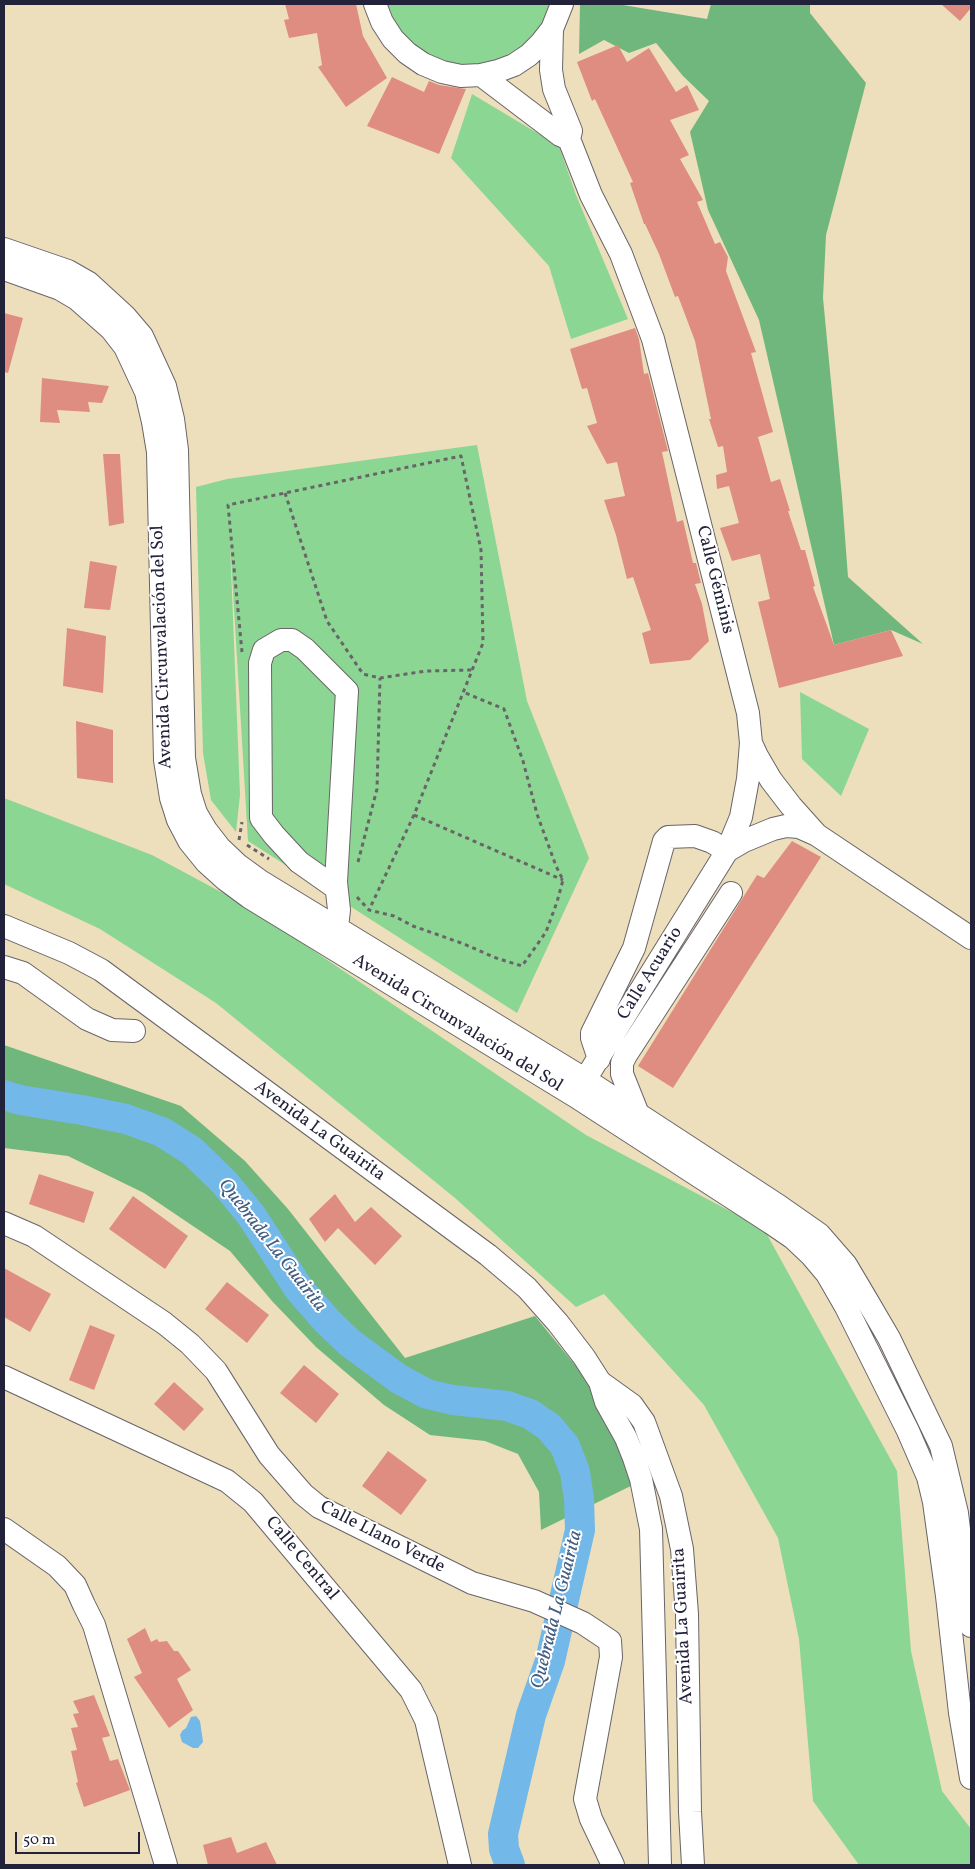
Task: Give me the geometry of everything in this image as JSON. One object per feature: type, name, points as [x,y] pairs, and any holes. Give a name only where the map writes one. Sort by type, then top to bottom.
[{"type":"street","name":"Calle Géminis","points":[[375,4],[382,22],[393,39],[407,53],[423,64],[442,72],[461,76],[481,75],[498,71],[521,60],[541,43],[552,29],[562,4]]},
{"type":"street","name":"Calle Géminis","points":[[552,29],[551,70],[554,89],[570,130],[569,139],[592,195],[621,254],[653,340],[748,713],[751,743],[771,780],[791,806],[818,835],[971,938]]},
{"type":"street","points":[[481,75],[560,135],[569,139]]},
{"type":"street","name":"Avenida Circunvalación del Sol","points":[[4,249],[61,269],[89,283],[125,316],[142,336],[161,377],[173,419],[177,450],[184,749],[190,794],[196,813],[220,848],[238,865],[255,889],[580,1088],[638,1114],[819,1234],[846,1265],[889,1338],[941,1446],[957,1512],[962,1594],[960,1713],[971,1778]]},
{"type":"street","name":"Avenida Circunvalación del Sol","points":[[4,269],[60,289],[77,299],[111,329],[125,347],[146,392],[154,422],[158,452],[165,760],[171,798],[178,820],[195,848],[226,880],[255,889],[337,927],[580,1088],[793,1238],[811,1255],[827,1274],[846,1307],[908,1431],[928,1477],[971,1626]]},
{"type":"street","points":[[336,889],[299,862],[274,836],[261,818],[260,663],[264,650],[281,640],[292,640],[305,649],[347,691],[336,889],[339,910],[337,927]]},
{"type":"street","name":"Calle Acuario","points":[[580,1088],[727,851],[741,817],[748,779],[751,743]]},
{"type":"street","name":"Calle Acuario","points":[[727,851],[744,841],[772,829],[786,826],[799,827],[818,835]]},
{"type":"street","points":[[599,1059],[592,1033],[634,948],[664,841],[668,837],[695,836],[712,842],[727,851]]},
{"type":"street","points":[[638,1114],[622,1074],[622,1063],[731,893]]},
{"type":"street","name":"Avenida La Guairita","points":[[4,926],[69,953],[101,970],[488,1255],[527,1288],[558,1323],[584,1357],[600,1382],[606,1402],[626,1438],[634,1458],[641,1479],[651,1529],[660,1864]]},
{"type":"street","points":[[4,967],[23,973],[87,1019],[112,1030],[134,1031]]},
{"type":"street","name":"Calle Llano Verde","points":[[4,1223],[34,1236],[164,1323],[190,1344],[216,1371],[269,1455],[294,1484],[319,1507],[472,1583],[534,1601],[584,1623],[610,1641],[612,1649],[586,1799],[591,1819],[613,1865]]},
{"type":"street","name":"Calle Central","points":[[4,1377],[227,1481],[253,1502],[411,1690],[426,1720],[460,1865]]},
{"type":"street","name":"Avenida La Guairita","points":[[600,1382],[632,1405],[644,1422],[671,1496],[682,1549],[687,1614],[690,1812],[693,1865]]},
{"type":"street","points":[[4,1529],[57,1566],[75,1585],[94,1625],[166,1865]]},
{"type":"street","points":[[586,1799],[607,1822],[627,1865]]},
{"type":"path","points":[[242,656],[228,505],[461,456],[481,550],[483,644],[463,692],[414,815],[369,910],[394,916],[413,926],[522,966],[546,932],[563,880],[537,814],[523,761],[504,709],[463,692]]},
{"type":"path","points":[[285,493],[327,621],[364,674],[380,678],[426,671],[472,670]]},
{"type":"path","points":[[336,889],[346,884],[358,862],[377,789],[380,678]]},
{"type":"path","points":[[244,813],[239,840],[271,860]]},
{"type":"path","points":[[414,815],[563,880]]},
{"type":"green space","points":[[381,4],[549,4],[542,24],[523,45],[499,60],[472,67],[443,64],[416,51]]},
{"type":"green space","points":[[580,4],[617,4],[707,19],[711,4],[810,4],[810,13],[866,83],[826,235],[823,298],[848,577],[923,644],[891,630],[834,645],[759,320],[708,210],[690,132],[709,101],[683,76],[656,43],[629,53],[604,40],[579,54]]},
{"type":"green space","points":[[472,94],[559,146],[576,195],[628,319],[571,339],[549,266],[451,158]]},
{"type":"green space","points":[[477,445],[527,701],[589,858],[517,1013],[248,841],[230,542],[240,795],[236,832],[211,800],[203,753],[196,487],[227,479]]},
{"type":"green space","points":[[800,692],[869,729],[841,796],[802,759]]},
{"type":"green space","points":[[4,798],[152,855],[249,907],[586,1135],[764,1229],[897,1471],[911,1651],[942,1791],[971,1829],[971,1865],[859,1865],[813,1801],[799,1639],[778,1538],[704,1405],[604,1294],[576,1307],[455,1198],[216,1003],[100,929],[4,884]]},
{"type":"green space","points":[[4,1045],[181,1106],[245,1161],[288,1209],[405,1358],[535,1316],[602,1398],[643,1480],[541,1530],[539,1492],[518,1454],[485,1441],[430,1435],[384,1405],[316,1347],[272,1301],[230,1251],[144,1193],[68,1156],[4,1148]]},
{"type":"water","points":[[196,1716],[200,1721],[203,1742],[198,1748],[193,1748],[182,1742],[180,1735],[191,1717]]},
{"type":"building","points":[[285,4],[356,4],[363,36],[387,78],[346,107],[318,67],[322,65],[317,33],[289,38],[284,20],[289,19]]},
{"type":"building","points":[[941,4],[971,4],[971,8],[960,21]]},
{"type":"building","points":[[618,45],[627,62],[649,48],[676,92],[687,85],[699,110],[670,120],[689,155],[680,159],[703,200],[697,202],[715,244],[720,242],[728,257],[726,271],[756,352],[751,353],[773,432],[758,437],[771,482],[780,479],[790,511],[788,511],[801,550],[805,550],[815,586],[813,587],[834,645],[891,630],[903,656],[779,688],[758,602],[770,599],[760,554],[732,561],[720,528],[739,523],[729,486],[717,489],[716,475],[727,472],[723,446],[718,447],[709,419],[711,419],[695,341],[678,296],[675,297],[659,254],[644,224],[630,183],[633,182],[595,99],[592,101],[577,62]]},
{"type":"building","points":[[392,77],[424,92],[429,81],[439,85],[466,89],[439,154],[367,126]]},
{"type":"building","points":[[4,313],[23,318],[8,373],[4,372]]},
{"type":"building","points":[[635,328],[639,339],[644,374],[648,373],[668,451],[662,452],[677,522],[683,520],[693,563],[696,563],[701,583],[695,584],[702,604],[709,641],[690,660],[650,664],[642,633],[651,630],[633,577],[627,579],[616,535],[604,500],[625,496],[617,462],[607,464],[587,426],[597,423],[587,388],[582,389],[570,349]]},
{"type":"building","points":[[42,378],[109,386],[102,403],[88,402],[90,412],[57,410],[60,423],[40,422]]},
{"type":"building","points":[[103,454],[120,454],[124,523],[109,526]]},
{"type":"building","points":[[90,561],[117,566],[110,610],[84,608]]},
{"type":"building","points":[[67,628],[106,636],[103,693],[63,686]]},
{"type":"building","points":[[76,721],[113,730],[113,783],[77,778]]},
{"type":"building","points":[[792,841],[821,857],[673,1088],[638,1066],[757,875],[764,878]]},
{"type":"building","points":[[39,1174],[94,1192],[84,1223],[29,1204]]},
{"type":"building","points":[[335,1194],[355,1222],[371,1207],[402,1236],[375,1265],[338,1228],[325,1242],[309,1219]]},
{"type":"building","points":[[133,1196],[188,1236],[165,1269],[109,1229]]},
{"type":"building","points":[[4,1268],[51,1294],[30,1332],[4,1317]]},
{"type":"building","points":[[227,1282],[269,1315],[247,1343],[205,1309]]},
{"type":"building","points":[[90,1325],[115,1335],[94,1390],[69,1380]]},
{"type":"building","points":[[304,1365],[339,1394],[316,1423],[280,1393]]},
{"type":"building","points":[[174,1382],[204,1409],[184,1431],[154,1404]]},
{"type":"building","points":[[388,1451],[427,1480],[401,1515],[362,1486]]},
{"type":"building","points":[[145,1628],[151,1642],[157,1639],[159,1642],[167,1641],[174,1651],[178,1651],[191,1670],[177,1679],[193,1710],[169,1728],[134,1677],[142,1673],[127,1639]]},
{"type":"building","points":[[94,1695],[110,1736],[102,1738],[110,1761],[118,1759],[130,1790],[84,1807],[76,1783],[78,1782],[71,1751],[77,1750],[71,1728],[78,1727],[73,1714],[79,1713],[73,1701]]},
{"type":"building","points":[[231,1837],[237,1853],[266,1842],[277,1865],[208,1865],[203,1845]]},
{"type":"waterway","name":"Quebrada La Guairita","points":[[4,1095],[20,1100],[126,1119],[162,1132],[192,1151],[224,1182],[251,1215],[299,1289],[327,1321],[350,1343],[399,1379],[427,1394],[453,1400],[507,1406],[530,1414],[549,1427],[565,1446],[575,1472],[579,1499],[580,1530],[550,1661],[531,1715],[503,1834],[504,1849],[510,1865]]}]
